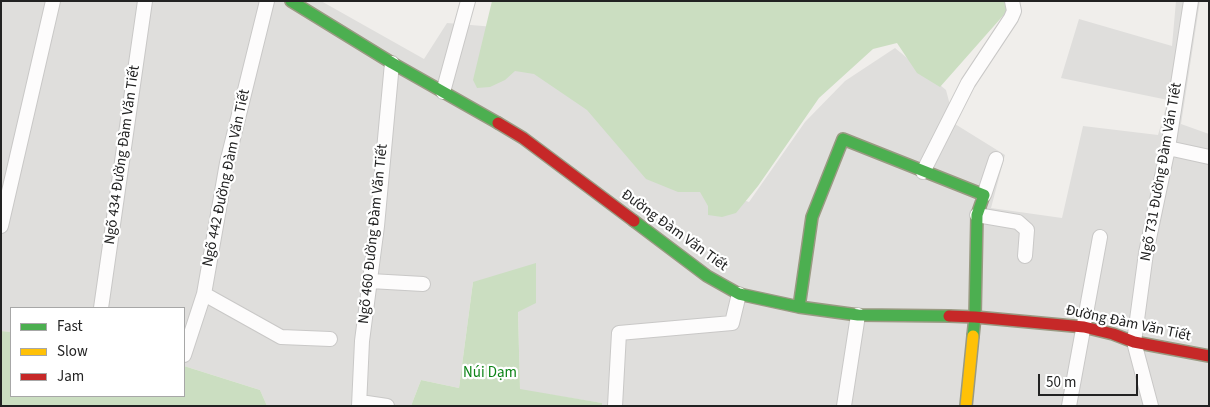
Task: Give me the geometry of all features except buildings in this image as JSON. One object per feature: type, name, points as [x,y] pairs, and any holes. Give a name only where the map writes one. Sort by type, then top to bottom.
[{"type":"main road","name":"Đường Đàm Văn Tiết","points":[[291,1],[392,63],[523,138],[707,276],[739,294],[799,308],[858,315],[974,317],[1084,327],[1113,334],[1134,342],[1209,356]]},
{"type":"main road","points":[[799,308],[812,217],[843,139],[922,172],[984,195],[977,214],[974,317],[966,406]]},
{"type":"street","points":[[1,226],[53,1]]},
{"type":"street","name":"Ngõ 434 Đường Đàm Văn Tiết","points":[[101,307],[145,1]]},
{"type":"street","name":"Ngõ 442 Đường Đàm Văn Tiết","points":[[185,352],[204,294],[227,163],[267,1]]},
{"type":"street","points":[[443,92],[468,1]]},
{"type":"street","points":[[922,172],[968,83],[1011,18],[1014,11],[1012,1]]},
{"type":"street","name":"Ngõ 731 Đường Đàm Văn Tiết","points":[[1134,342],[1146,253],[1168,148],[1191,1]]},
{"type":"street","name":"Ngõ 460 Đường Đàm Văn Tiết","points":[[360,404],[362,342],[392,63]]},
{"type":"street","points":[[1168,148],[1209,158]]},
{"type":"street","points":[[984,195],[996,159]]},
{"type":"street","points":[[977,214],[1018,222],[1027,230],[1024,256]]},
{"type":"street","points":[[1070,406],[1100,237]]},
{"type":"street","points":[[370,281],[423,284]]},
{"type":"street","points":[[204,294],[281,337],[330,339]]},
{"type":"street","points":[[615,406],[620,333],[732,323],[739,294]]},
{"type":"street","points":[[844,406],[858,315]]},
{"type":"street","points":[[1134,342],[1151,406]]},
{"type":"street","points":[[360,404],[386,406]]},
{"type":"shaded area","points":[[1,1],[321,1],[424,59],[447,23],[566,33],[659,171],[749,202],[805,122],[845,81],[895,48],[946,90],[955,124],[1005,155],[991,208],[1062,218],[1083,126],[1158,135],[1168,100],[1061,78],[1079,19],[1172,46],[1176,1],[1200,1],[1181,124],[1209,134],[1209,406],[602,406],[602,403],[520,390],[518,311],[473,282],[459,388],[421,380],[411,406],[267,406],[260,390],[185,366],[185,307],[10,307],[10,332],[1,331]]},
{"type":"green space","points":[[492,1],[1016,1],[940,87],[917,73],[897,43],[873,49],[819,98],[758,186],[736,213],[722,217],[708,215],[708,206],[700,192],[678,192],[646,179],[587,110],[534,74],[515,71],[505,80],[490,87],[477,88],[473,80]]},
{"type":"green space","name":"Núi Dạm","points":[[536,263],[536,303],[518,312],[520,389],[602,403],[602,406],[411,406],[421,380],[459,388],[473,282]]},
{"type":"green space","points":[[1,331],[10,332],[10,397],[185,397],[185,366],[260,390],[267,406],[1,406]]},
{"type":"traffic: fast","points":[[291,1],[392,63],[498,123]]},
{"type":"traffic: fast","points":[[799,307],[812,217],[843,139],[984,195],[977,215],[973,336]]},
{"type":"traffic: fast","points":[[634,221],[707,276],[739,294],[799,307],[858,315],[949,316]]},
{"type":"traffic: slow","points":[[966,406],[973,336]]},
{"type":"traffic: jam","points":[[498,123],[523,138],[634,221]]},
{"type":"traffic: jam","points":[[949,316],[1084,327],[1113,334],[1134,342],[1209,356]]}]
